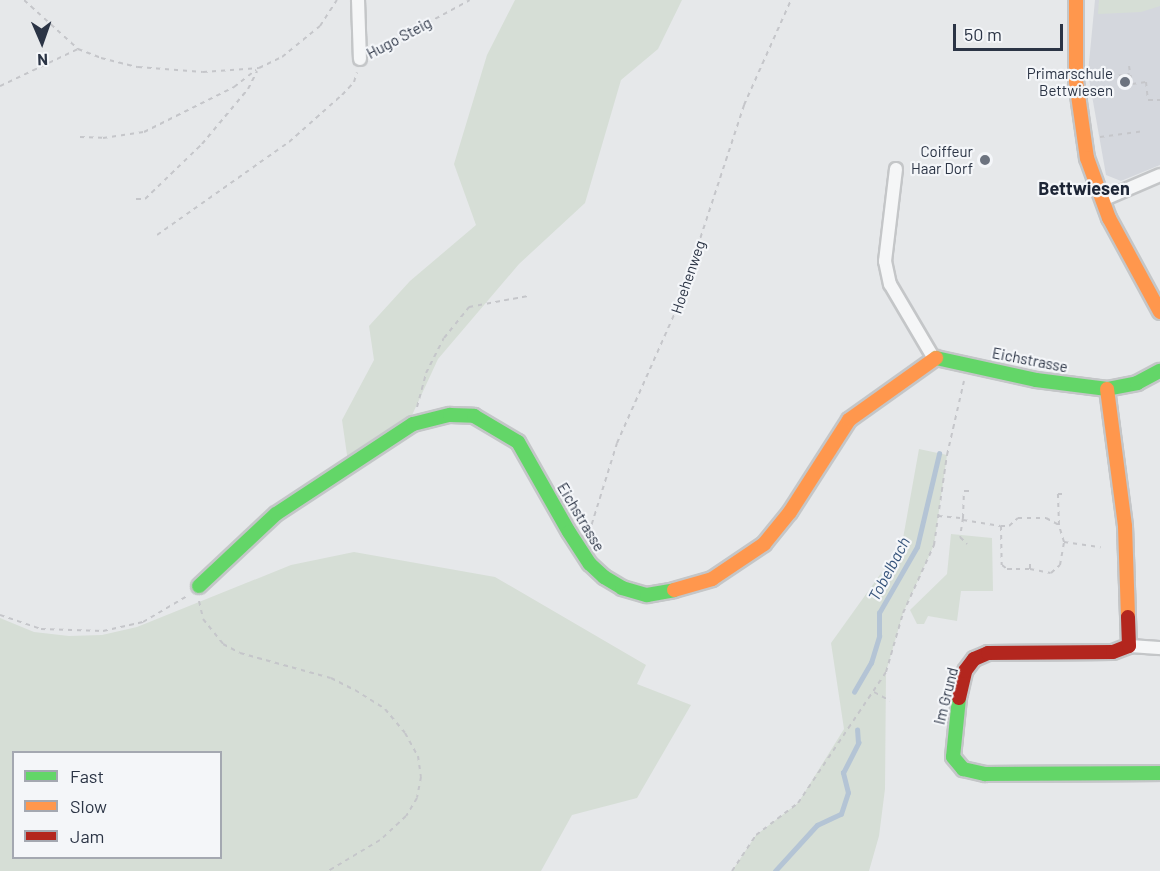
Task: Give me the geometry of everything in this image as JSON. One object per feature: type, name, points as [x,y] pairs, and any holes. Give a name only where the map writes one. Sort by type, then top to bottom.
[{"type":"street","points":[[358,0],[360,59]]},
{"type":"street","points":[[1076,0],[1080,123],[1101,201],[1160,312]]},
{"type":"street","points":[[896,169],[885,261],[890,284],[933,357]]},
{"type":"street","points":[[1101,201],[1160,175]]},
{"type":"street","name":"Eichstrasse","points":[[199,586],[276,514],[413,424],[450,415],[474,416],[513,438],[583,553],[604,577],[622,588],[647,595],[681,592],[712,579],[764,544],[790,512],[849,420],[933,357],[1036,380],[1107,389],[1137,383],[1160,371]]},
{"type":"street","points":[[1107,389],[1125,526],[1129,646]]},
{"type":"street","name":"Im Grund","points":[[1160,648],[1129,646],[1113,652],[988,653],[974,659],[965,671],[955,716],[953,757],[963,769],[986,774],[1160,773]]},
{"type":"path","points":[[24,0],[78,49],[138,67],[203,72],[259,68]]},
{"type":"path","points":[[80,137],[103,138],[144,132],[234,87],[259,68],[304,41],[320,26],[337,0]]},
{"type":"path","name":"Hugo Steig","points":[[360,59],[470,0]]},
{"type":"path","name":"Hoehenweg","points":[[583,553],[617,443],[660,353],[744,105],[791,0]]},
{"type":"path","points":[[0,86],[78,49]]},
{"type":"path","points":[[157,235],[289,142],[322,114],[354,82],[360,59]]},
{"type":"path","points":[[1129,66],[1132,84],[1146,82],[1148,100],[1160,100]]},
{"type":"path","points":[[136,199],[145,198],[202,144],[248,89],[259,68]]},
{"type":"path","points":[[1091,80],[1130,74]]},
{"type":"path","points":[[1094,138],[1145,131]]},
{"type":"path","points":[[413,424],[426,373],[444,339],[469,307],[528,296]]},
{"type":"path","points":[[732,871],[756,835],[798,804],[844,729],[874,692],[886,672],[903,613],[928,564],[947,455],[968,364]]},
{"type":"path","points":[[967,544],[960,537],[964,491],[970,491]]},
{"type":"path","points":[[1001,526],[1002,565],[1007,569],[1030,569],[1051,573],[1060,565],[1064,542],[1059,525],[1058,494],[1067,495]]},
{"type":"path","points":[[938,516],[1001,526],[1009,526],[1018,518],[1046,519],[1059,525]]},
{"type":"path","points":[[1064,542],[1101,547]]},
{"type":"path","points":[[1030,562],[1030,569]]},
{"type":"path","points":[[0,615],[41,629],[103,631],[143,622],[172,608],[199,586]]},
{"type":"path","points":[[199,586],[203,619],[223,644],[240,653],[331,678],[355,690],[386,709],[405,733],[418,756],[422,777],[417,798],[406,816],[380,840],[328,871]]},
{"type":"path","points":[[874,692],[890,701]]},
{"type":"shaded area","points":[[515,0],[682,0],[658,49],[621,80],[585,203],[519,264],[438,359],[407,426],[348,462],[342,420],[374,360],[369,326],[410,281],[476,225],[454,164],[487,55]]},
{"type":"shaded area","name":"Primarschule Bettwiesen","points":[[1095,0],[1160,0],[1160,165],[1121,181],[1106,175],[1088,73]]},
{"type":"shaded area","points":[[1099,0],[1160,0],[1160,6],[1141,12],[1098,14]]},
{"type":"shaded area","points":[[919,449],[947,455],[934,545],[903,613],[886,672],[885,789],[879,836],[869,871],[732,871],[756,835],[798,803],[844,729],[831,643],[902,544]]},
{"type":"shaded area","points":[[951,534],[992,538],[993,591],[961,591],[957,621],[928,616],[924,624],[917,624],[910,610],[947,574]]},
{"type":"shaded area","points":[[354,552],[495,577],[646,665],[637,684],[691,705],[637,798],[572,815],[541,871],[0,871],[0,618],[34,632],[69,636],[102,635],[137,627],[291,565]]},
{"type":"waterway","name":"Tobelbach","points":[[854,692],[871,663],[879,636],[879,613],[917,547],[939,454]]},
{"type":"waterway","name":"Tobelbach","points":[[775,871],[817,825],[841,814],[848,793],[843,773],[858,743],[857,730]]},
{"type":"traffic: fast","points":[[936,358],[1036,380],[1107,389],[1137,383],[1160,371]]},
{"type":"traffic: fast","points":[[199,586],[276,514],[413,424],[450,415],[474,416],[518,442],[569,532],[590,564],[604,577],[622,588],[647,595],[674,590]]},
{"type":"traffic: fast","points":[[959,698],[953,757],[963,769],[985,774],[1160,773]]},
{"type":"traffic: slow","points":[[1076,0],[1076,81],[1087,158],[1109,218],[1160,312]]},
{"type":"traffic: slow","points":[[674,590],[712,579],[764,544],[790,512],[849,420],[936,358]]},
{"type":"traffic: slow","points":[[1107,389],[1125,526],[1128,617]]},
{"type":"traffic: jam","points":[[959,698],[965,671],[974,659],[988,653],[1113,652],[1129,646],[1128,617]]},
{"type":"place","name":"Primarschule Bettwiesen","points":[[1125,82]]},
{"type":"place","name":"Coiffeur Haar Dorf","points":[[985,160]]},
{"type":"district","name":"Bettwiesen","points":[[1084,188]]}]
